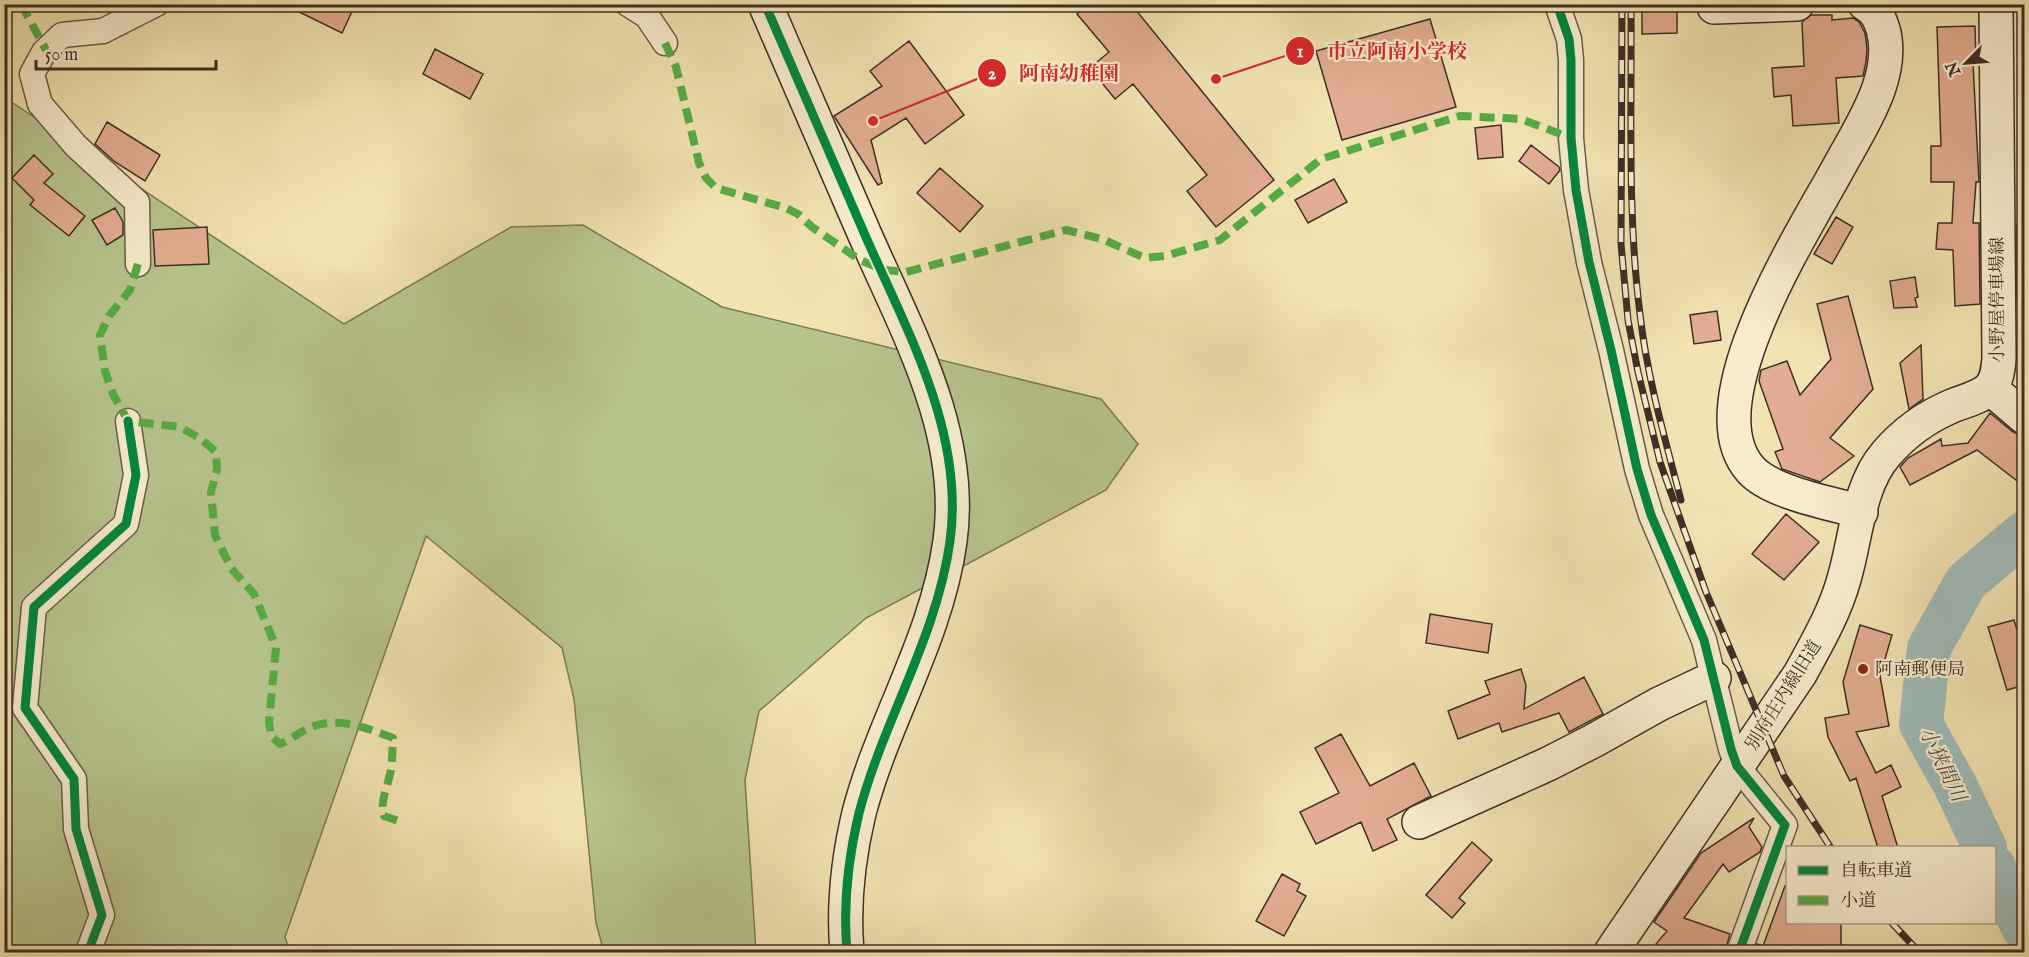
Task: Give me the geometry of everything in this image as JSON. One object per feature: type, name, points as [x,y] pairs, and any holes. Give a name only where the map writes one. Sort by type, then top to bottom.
[{"type":"street","points":[[138,264],[137,202],[76,146],[40,104],[32,74],[44,52],[62,34],[104,31],[156,4]]},
{"type":"street","points":[[627,4],[646,16],[665,43]]},
{"type":"street","points":[[765,4],[916,354],[941,421],[950,473],[950,541],[939,590],[922,643],[870,780],[852,844],[846,906],[847,952]]},
{"type":"street","points":[[1557,4],[1569,39],[1570,128],[1576,190],[1592,273],[1637,469],[1652,515],[1704,640],[1737,766],[1785,825],[1739,952]]},
{"type":"street","points":[[1715,4],[1714,7],[1797,4]]},
{"type":"street","points":[[1861,512],[1783,489],[1759,477],[1742,456],[1735,431],[1734,395],[1764,306],[1879,87],[1886,48],[1885,37],[1876,13],[1865,4]]},
{"type":"street","name":"小野屋停車場線","points":[[1861,512],[1873,473],[1887,453],[1910,430],[1935,414],[1979,395],[1995,380],[1999,359],[1996,4]]},
{"type":"street","points":[[1989,388],[2025,417]]},
{"type":"street","points":[[88,952],[102,915],[76,829],[74,779],[25,708],[34,607],[126,524],[136,475],[128,421]]},
{"type":"street","name":"別府庄内線旧道","points":[[1611,952],[1800,674],[1828,621],[1845,578],[1861,512]]},
{"type":"street","points":[[1419,822],[1548,764],[1659,704],[1714,678]]},
{"type":"green space","points":[[4,97],[344,324],[511,227],[583,225],[722,307],[1101,399],[1138,444],[1106,490],[866,618],[759,711],[745,780],[756,952],[604,952],[596,923],[574,699],[562,648],[426,536],[285,937],[290,952],[5,952]]},
{"type":"building","points":[[283,4],[341,4],[354,7],[342,33]]},
{"type":"building","points":[[1088,4],[1131,4],[1274,180],[1216,227],[1187,191],[1207,175],[1133,84],[1115,99],[1090,68],[1109,52],[1077,14]]},
{"type":"building","points":[[1642,4],[1677,4],[1677,33],[1642,34]]},
{"type":"building","points":[[1811,15],[1832,15],[1832,20],[1853,18],[1859,22],[1865,33],[1866,62],[1863,76],[1836,78],[1839,123],[1793,126],[1791,95],[1774,97],[1772,68],[1804,66],[1802,22]]},
{"type":"building","points":[[1430,19],[1456,107],[1342,140],[1316,51]]},
{"type":"building","points":[[1975,26],[1976,63],[1973,63],[1979,182],[1976,182],[1973,223],[1979,223],[1980,304],[1955,306],[1953,250],[1936,249],[1938,223],[1952,223],[1954,182],[1931,182],[1931,146],[1941,146],[1937,27]]},
{"type":"building","points":[[909,41],[964,115],[925,144],[906,118],[871,140],[882,183],[878,185],[834,116],[882,86],[870,71]]},
{"type":"building","points":[[435,49],[483,74],[470,99],[423,74]]},
{"type":"building","points":[[107,122],[160,155],[145,181],[115,162],[95,144]]},
{"type":"building","points":[[1501,125],[1503,157],[1478,159],[1475,128]]},
{"type":"building","points":[[1531,145],[1559,167],[1560,170],[1549,184],[1519,161]]},
{"type":"building","points":[[34,155],[53,174],[44,183],[85,216],[69,236],[30,205],[34,200],[12,178]]},
{"type":"building","points":[[940,168],[983,206],[960,232],[917,193]]},
{"type":"building","points":[[1334,179],[1347,202],[1308,223],[1295,200]]},
{"type":"building","points":[[115,208],[123,222],[123,235],[107,245],[92,220]]},
{"type":"building","points":[[1836,217],[1853,227],[1832,264],[1814,254]]},
{"type":"building","points":[[2017,225],[2025,225],[2025,298],[2017,298]]},
{"type":"building","points":[[207,227],[209,264],[155,266],[153,230]]},
{"type":"building","points":[[1915,277],[1917,307],[1894,308],[1890,281]]},
{"type":"building","points":[[1848,296],[1873,389],[1830,438],[1854,456],[1820,482],[1782,469],[1775,452],[1783,449],[1759,381],[1761,370],[1787,361],[1800,395],[1831,359],[1817,304]]},
{"type":"building","points":[[1717,311],[1721,340],[1694,344],[1690,315]]},
{"type":"building","points":[[1921,345],[1923,399],[1909,409],[1900,363]]},
{"type":"building","points":[[1990,413],[2012,431],[2025,438],[2025,487],[1977,450],[1910,485],[1900,467],[1908,458],[1941,439],[1942,446],[1968,443]]},
{"type":"building","points":[[1786,514],[1819,542],[1784,580],[1752,554]]},
{"type":"building","points":[[1430,614],[1492,624],[1488,653],[1426,643]]},
{"type":"building","points":[[2014,620],[2025,656],[2025,685],[2007,690],[1988,627]]},
{"type":"building","points":[[1860,625],[1892,635],[1880,676],[1889,726],[1856,732],[1876,773],[1891,765],[1901,787],[1882,796],[1897,846],[1877,846],[1856,778],[1850,781],[1828,737],[1825,718],[1849,714],[1843,682]]},
{"type":"building","points":[[1521,669],[1526,685],[1524,709],[1584,677],[1603,714],[1569,732],[1559,713],[1502,732],[1499,723],[1458,739],[1448,711],[1490,694],[1485,681]]},
{"type":"building","points":[[1341,734],[1370,786],[1414,763],[1431,796],[1387,819],[1397,840],[1373,851],[1361,822],[1316,844],[1300,812],[1339,793],[1315,748]]},
{"type":"building","points":[[1754,818],[1749,827],[1762,847],[1760,852],[1729,872],[1723,864],[1684,918],[1730,934],[1725,952],[1667,952],[1656,944],[1667,931],[1654,922],[1701,853]]},
{"type":"building","points":[[1472,842],[1492,860],[1459,898],[1465,903],[1452,918],[1426,895]]},
{"type":"building","points":[[1282,874],[1300,884],[1297,891],[1306,896],[1284,936],[1256,921]]},
{"type":"building","points":[[1785,886],[1786,924],[1841,924],[1841,947],[1836,947],[1835,952],[1754,952],[1757,944],[1763,946]]},
{"type":"waterway","name":"小狭間川","points":[[1984,846],[1955,785],[1921,724],[1929,648],[1966,582],[2024,533]]},
{"type":"waterway","name":"小狭間川","points":[[1996,871],[2024,929]]},
{"type":"railway","points":[[1622,4],[1621,244],[1628,320],[1660,462],[1706,592],[1784,776],[1830,846]]},
{"type":"railway","points":[[1631,4],[1631,159],[1636,276],[1647,361],[1681,500]]},
{"type":"railway","points":[[1893,924],[1919,952]]},
{"type":"marked path","points":[[21,4],[46,50]]},
{"type":"marked path","points":[[665,43],[676,67],[699,163],[706,178],[716,188],[786,208],[798,214],[812,227],[860,260],[884,270],[906,272],[1066,230],[1102,239],[1145,258],[1165,256],[1220,240],[1321,159],[1460,116],[1521,119],[1571,138]]},
{"type":"marked path","points":[[138,264],[130,290],[109,316],[100,335],[105,371],[113,394],[128,421],[180,427],[201,439],[216,452],[217,469],[211,492],[215,535],[231,568],[254,594],[276,647],[269,722],[271,736],[280,744],[310,728],[324,724],[344,723],[393,738],[391,768],[383,811],[384,816],[401,822]]},
{"type":"cycle path","points":[[765,4],[914,346],[941,422],[949,461],[952,501],[950,541],[943,576],[922,645],[869,779],[859,813],[847,882],[847,952]]},
{"type":"cycle path","points":[[1557,4],[1569,39],[1571,138],[1576,190],[1589,262],[1637,469],[1651,515],[1704,640],[1737,766],[1785,825],[1739,952]]},
{"type":"cycle path","points":[[88,952],[102,915],[76,829],[74,779],[25,708],[34,607],[126,524],[136,475],[128,421]]},
{"type":"place","name":"市立阿南小学校","points":[[1216,79]]},
{"type":"place","name":"阿南幼稚園","points":[[873,121]]},
{"type":"place","name":"阿南郵便局","points":[[1863,669]]}]
